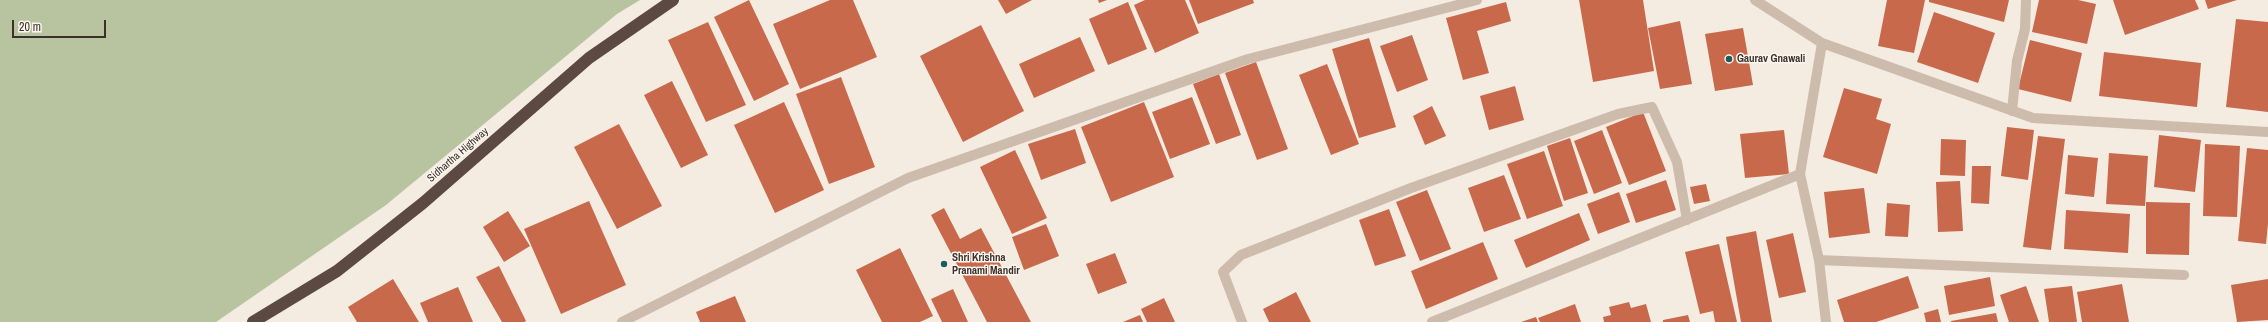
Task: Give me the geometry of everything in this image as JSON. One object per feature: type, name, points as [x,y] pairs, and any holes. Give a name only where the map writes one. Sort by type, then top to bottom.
[{"type":"highway","name":"Sidhartha Highway","points":[[253,322],[337,271],[423,203],[589,58],[673,0]]},
{"type":"street","points":[[622,322],[908,178],[1248,59],[1477,0]]},
{"type":"street","points":[[1755,0],[1822,43],[2033,118],[2268,132]]},
{"type":"street","points":[[2012,111],[2017,61],[2025,29],[2026,0]]},
{"type":"street","points":[[1822,43],[1800,174],[1819,260],[1826,322]]},
{"type":"street","points":[[1242,322],[1223,272],[1241,255],[1426,182],[1550,137],[1625,113],[1652,107],[1677,162],[1687,220]]},
{"type":"street","points":[[1432,322],[1800,174]]},
{"type":"street","points":[[1819,260],[2184,275]]},
{"type":"green space","points":[[0,0],[640,0],[617,14],[386,205],[216,322],[0,322]]},
{"type":"building","points":[[749,0],[789,84],[754,101],[714,17]]},
{"type":"building","points":[[830,0],[853,0],[877,57],[800,89],[773,24]]},
{"type":"building","points":[[998,0],[1032,0],[1006,14]]},
{"type":"building","points":[[1098,0],[1107,0],[1099,3]]},
{"type":"building","points":[[1145,0],[1185,0],[1199,33],[1155,53],[1134,5]]},
{"type":"building","points":[[1189,0],[1253,0],[1254,3],[1198,24]]},
{"type":"building","points":[[1579,0],[1643,0],[1654,71],[1593,82]]},
{"type":"building","points":[[1887,0],[1925,0],[1914,53],[1878,46]]},
{"type":"building","points":[[1929,0],[2009,0],[2004,22],[1929,2]]},
{"type":"building","points":[[2039,0],[2078,0],[2096,4],[2087,44],[2032,32]]},
{"type":"building","points":[[2113,0],[2195,0],[2199,9],[2125,35]]},
{"type":"building","points":[[2205,0],[2237,0],[2208,9]]},
{"type":"building","points":[[1128,2],[1147,49],[1108,65],[1089,19]]},
{"type":"building","points":[[1506,2],[1511,21],[1477,31],[1489,73],[1463,80],[1446,18]]},
{"type":"building","points":[[1934,12],[1995,33],[1978,83],[1917,62]]},
{"type":"building","points":[[2236,19],[2268,22],[2268,112],[2226,107]]},
{"type":"building","points":[[1680,21],[1692,84],[1660,89],[1648,28]]},
{"type":"building","points":[[708,22],[746,105],[706,122],[668,40]]},
{"type":"building","points":[[981,25],[1024,111],[963,142],[920,56]]},
{"type":"building","name":"Gaurav Gnawali","points":[[1743,28],[1753,85],[1715,91],[1705,34]]},
{"type":"building","points":[[1412,35],[1428,80],[1397,92],[1380,46]]},
{"type":"building","points":[[1080,37],[1095,71],[1034,98],[1019,64]]},
{"type":"building","points":[[1369,38],[1396,127],[1359,138],[1332,49]]},
{"type":"building","points":[[2030,40],[2082,53],[2071,102],[2018,89]]},
{"type":"building","points":[[2104,52],[2201,63],[2197,107],[2099,96]]},
{"type":"building","points":[[1256,62],[1288,149],[1257,160],[1225,73]]},
{"type":"building","points":[[1327,64],[1359,144],[1331,155],[1299,75]]},
{"type":"building","points":[[1219,74],[1241,135],[1216,144],[1193,84]]},
{"type":"building","points":[[841,77],[875,167],[829,184],[796,94]]},
{"type":"building","points":[[672,81],[708,155],[681,168],[644,95]]},
{"type":"building","points":[[1515,86],[1524,120],[1489,130],[1480,96]]},
{"type":"building","points":[[1844,88],[1882,99],[1876,119],[1891,124],[1877,174],[1823,157]]},
{"type":"building","points":[[1192,97],[1210,144],[1170,159],[1152,112]]},
{"type":"building","points":[[784,102],[824,190],[775,213],[734,125]]},
{"type":"building","points":[[1144,102],[1174,177],[1111,202],[1081,127]]},
{"type":"building","points":[[1432,106],[1446,136],[1425,145],[1413,116]]},
{"type":"building","points":[[1643,112],[1666,171],[1629,185],[1606,127]]},
{"type":"building","points":[[619,124],[662,206],[617,229],[574,147]]},
{"type":"building","points":[[2007,127],[2034,130],[2028,180],[2001,176]]},
{"type":"building","points":[[1075,129],[1086,163],[1041,180],[1028,144]]},
{"type":"building","points":[[1602,130],[1622,183],[1594,194],[1574,141]]},
{"type":"building","points":[[1784,130],[1789,174],[1745,178],[1740,134]]},
{"type":"building","points":[[2159,135],[2201,140],[2195,192],[2154,187]]},
{"type":"building","points":[[2038,136],[2065,139],[2051,250],[2023,247]]},
{"type":"building","points":[[1570,138],[1588,193],[1564,201],[1547,146]]},
{"type":"building","points":[[1941,139],[1966,140],[1965,176],[1940,175]]},
{"type":"building","points":[[2205,144],[2240,146],[2237,217],[2203,216]]},
{"type":"building","points":[[2247,148],[2268,150],[2268,224],[2266,244],[2238,241]]},
{"type":"building","points":[[1015,150],[1047,218],[1012,234],[980,167]]},
{"type":"building","points":[[1544,151],[1563,206],[1527,219],[1507,164]]},
{"type":"building","points":[[2109,153],[2148,156],[2145,206],[2106,204]]},
{"type":"building","points":[[2068,155],[2098,158],[2094,197],[2065,194]]},
{"type":"building","points":[[1972,166],[1991,166],[1989,204],[1971,203]]},
{"type":"building","points":[[1504,175],[1521,219],[1484,232],[1468,188]]},
{"type":"building","points":[[1666,180],[1676,210],[1636,223],[1626,194]]},
{"type":"building","points":[[1960,181],[1963,231],[1938,232],[1936,182]]},
{"type":"building","points":[[1706,184],[1710,201],[1694,204],[1690,187]]},
{"type":"building","points":[[1864,188],[1870,233],[1829,238],[1824,192]]},
{"type":"building","points":[[1427,190],[1451,249],[1420,261],[1396,202]]},
{"type":"building","points":[[1619,192],[1630,222],[1598,234],[1587,204]]},
{"type":"building","points":[[589,201],[626,285],[561,314],[524,229]]},
{"type":"building","points":[[2146,202],[2190,203],[2189,255],[2146,254]]},
{"type":"building","points":[[1887,203],[1910,205],[1908,237],[1885,236]]},
{"type":"building","points":[[944,208],[960,239],[981,228],[1031,322],[987,322],[931,215]]},
{"type":"building","points":[[1389,209],[1406,256],[1375,266],[1359,220]]},
{"type":"building","points":[[2066,210],[2130,214],[2128,253],[2064,249]]},
{"type":"building","points":[[508,211],[530,246],[504,262],[483,227]]},
{"type":"building","points":[[1579,213],[1590,240],[1526,268],[1514,240]]},
{"type":"building","points":[[1046,224],[1059,256],[1024,270],[1012,237]]},
{"type":"building","points":[[1756,231],[1772,322],[1741,322],[1726,237]]},
{"type":"building","points":[[1793,233],[1806,292],[1779,298],[1766,240]]},
{"type":"building","points":[[1483,242],[1498,279],[1426,309],[1411,271]]},
{"type":"building","points":[[1719,244],[1737,322],[1715,322],[1713,311],[1700,314],[1685,252]]},
{"type":"building","points":[[900,248],[933,316],[920,322],[882,322],[856,270]]},
{"type":"building","points":[[1115,253],[1127,283],[1098,294],[1086,264]]},
{"type":"building","points":[[499,266],[526,321],[524,322],[502,322],[476,277]]},
{"type":"building","points":[[1908,276],[1919,308],[1876,322],[1844,322],[1837,300]]},
{"type":"building","points":[[1990,277],[1995,306],[1949,315],[1944,286]]},
{"type":"building","points":[[393,279],[419,322],[357,322],[348,307]]},
{"type":"building","points":[[2268,279],[2268,320],[2237,322],[2231,285]]},
{"type":"building","points":[[2122,284],[2129,322],[2082,322],[2077,292]]},
{"type":"building","points":[[2026,286],[2039,322],[2009,322],[2000,295]]},
{"type":"building","points":[[2072,286],[2077,322],[2049,322],[2044,289]]},
{"type":"building","points":[[458,287],[473,322],[428,322],[420,303]]},
{"type":"building","points":[[953,289],[968,322],[942,322],[931,299]]},
{"type":"building","points":[[1296,292],[1311,322],[1269,322],[1263,309]]},
{"type":"building","points":[[735,296],[746,322],[700,322],[696,312]]},
{"type":"building","points":[[1164,298],[1175,322],[1147,322],[1141,309]]},
{"type":"building","points":[[1629,302],[1631,308],[1646,304],[1651,322],[1604,322],[1603,317],[1611,315],[1609,307]]},
{"type":"building","points":[[1575,304],[1581,322],[1540,322],[1538,318]]},
{"type":"building","points":[[1938,309],[1941,322],[1926,322],[1924,313]]},
{"type":"building","points":[[1996,313],[1998,322],[1951,322],[1951,321]]},
{"type":"building","points":[[1140,315],[1143,322],[1123,322]]},
{"type":"building","points":[[1688,315],[1690,322],[1663,322],[1663,320]]},
{"type":"building","points":[[1536,317],[1538,322],[1521,322]]},
{"type":"place","name":"Gaurav Gnawali","points":[[1729,59]]},
{"type":"place","name":"Shri Krishna Pranami Mandir","points":[[944,264]]}]
